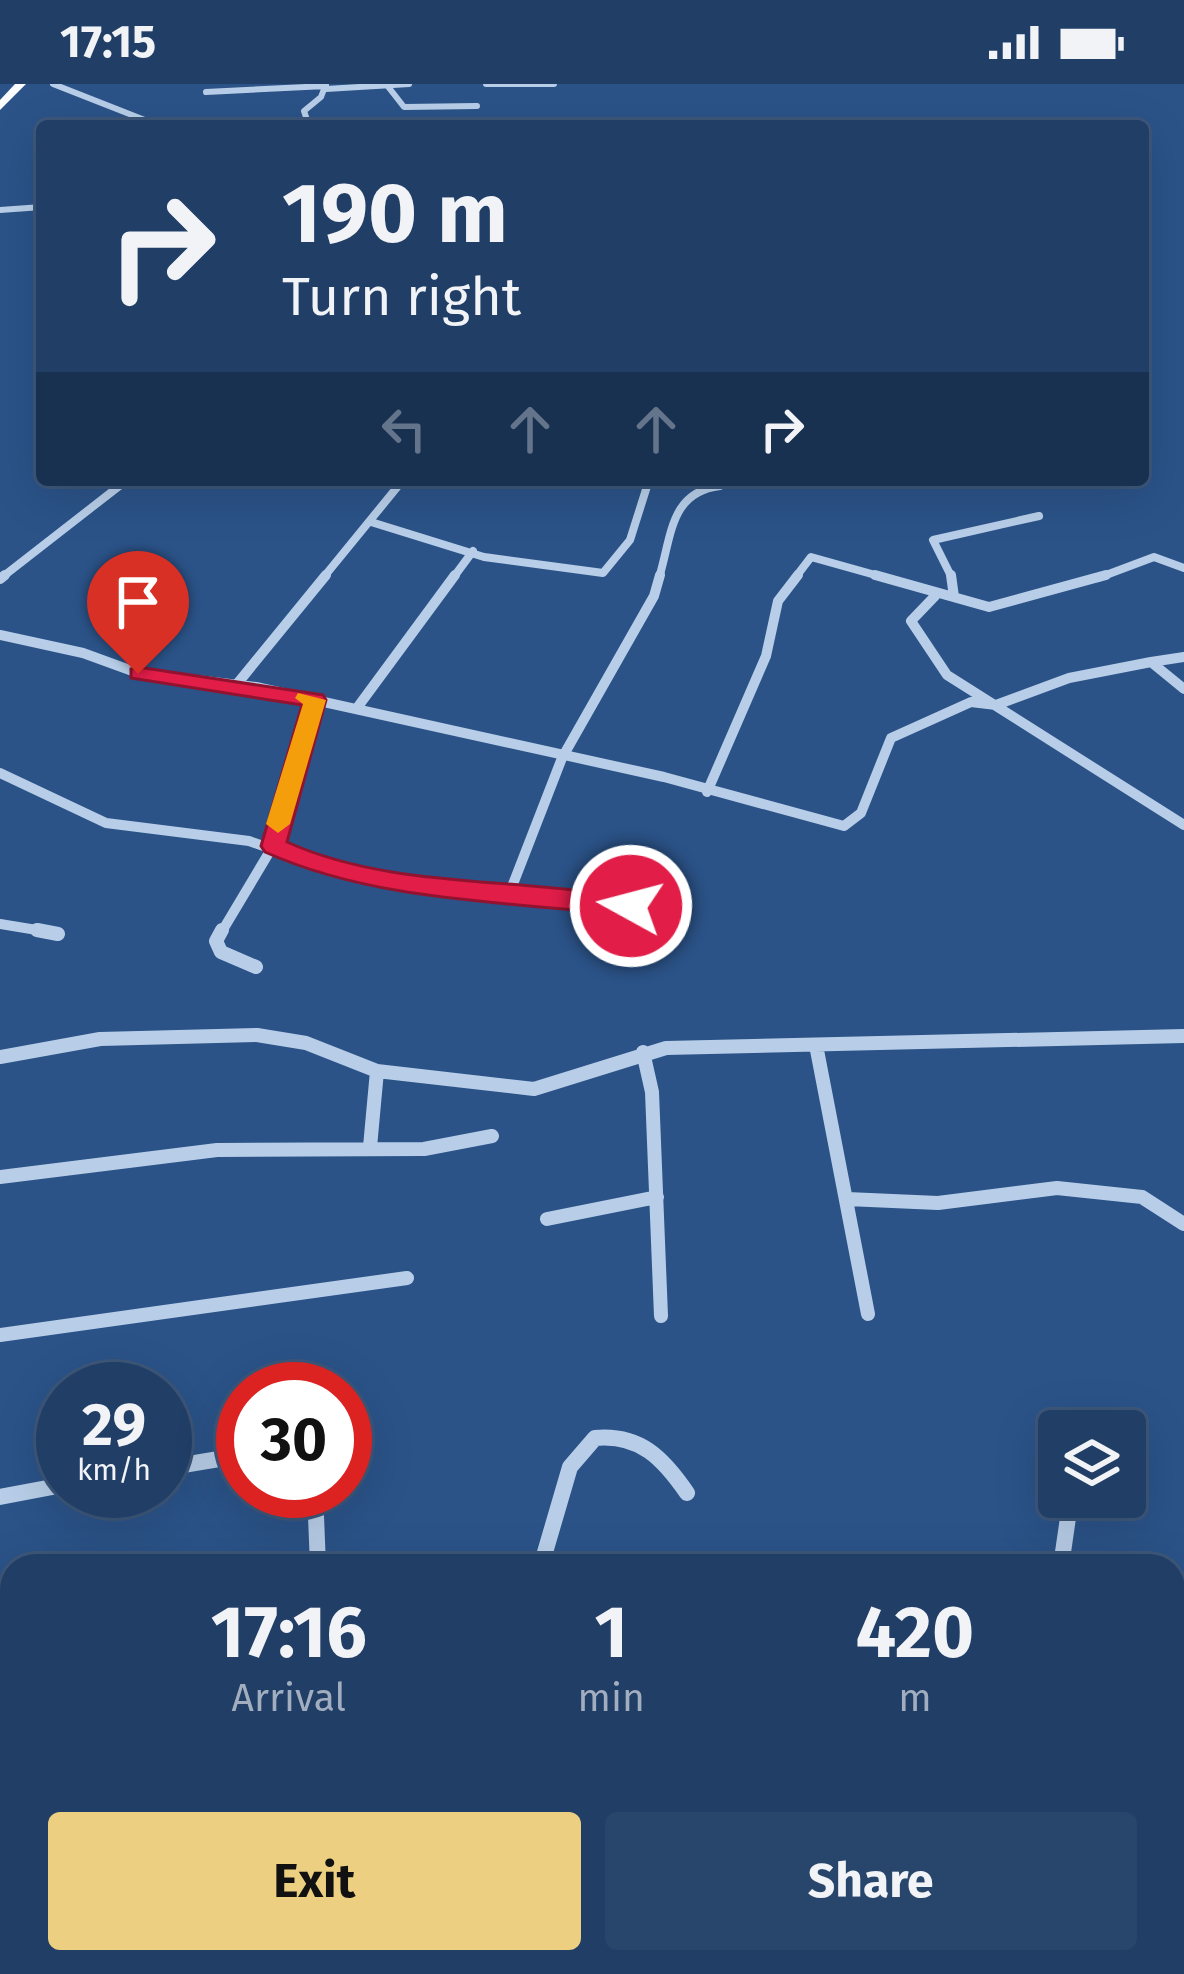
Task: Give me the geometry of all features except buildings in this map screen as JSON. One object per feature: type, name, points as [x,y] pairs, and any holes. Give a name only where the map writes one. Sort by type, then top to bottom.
[{"type":"main road","points":[[0,107],[21,84]]},
{"type":"street","points":[[53,84],[145,120]]},
{"type":"street","points":[[206,92],[409,84]]},
{"type":"street","points":[[486,84],[554,84]]},
{"type":"street","points":[[387,85],[404,107],[477,106]]},
{"type":"street","points":[[307,120],[304,110],[326,86]]},
{"type":"street","points":[[0,210],[36,207]]},
{"type":"street","points":[[0,580],[119,486]]},
{"type":"street","points":[[237,684],[398,486]]},
{"type":"street","points":[[371,522],[388,533],[603,573],[630,540],[648,486]]},
{"type":"street","points":[[508,897],[562,758],[654,596],[682,501],[695,489],[720,486]]},
{"type":"street","points":[[954,598],[955,583],[933,540],[1039,516]]},
{"type":"street","points":[[357,708],[472,551]]},
{"type":"street","points":[[707,792],[766,656],[778,601],[805,560],[825,559],[935,596],[989,607],[1069,590],[1154,556],[1184,568]]},
{"type":"street","points":[[935,596],[911,621],[946,675],[1184,825]]},
{"type":"street","points":[[0,634],[83,653],[138,674],[237,684],[357,708],[562,758],[664,776],[707,792],[849,825],[861,813],[891,738],[971,702],[996,705],[1069,678],[1184,657]]},
{"type":"street","points":[[1151,662],[1184,689]]},
{"type":"street","points":[[256,967],[215,947],[273,846],[315,700]]},
{"type":"street","points":[[0,773],[106,823],[273,846],[312,863],[508,897],[631,906]]},
{"type":"street","points":[[0,924],[58,934]]},
{"type":"street","points":[[0,1057],[100,1039],[257,1035],[306,1042],[377,1072],[534,1089],[643,1052],[1184,1036]]},
{"type":"street","points":[[815,1046],[827,1080],[838,1175],[847,1199],[868,1314]]},
{"type":"street","points":[[643,1052],[652,1091],[661,1316]]},
{"type":"street","points":[[370,1147],[377,1072]]},
{"type":"street","points":[[0,1177],[217,1150],[452,1146],[492,1136]]},
{"type":"street","points":[[847,1199],[922,1203],[1057,1188],[1142,1197],[1184,1224]]},
{"type":"street","points":[[547,1220],[657,1197]]},
{"type":"street","points":[[0,1335],[407,1278]]},
{"type":"street","points":[[545,1554],[570,1467],[595,1438],[622,1433],[658,1453],[688,1492]]},
{"type":"street","points":[[0,1497],[36,1490]]},
{"type":"street","points":[[316,1518],[318,1554]]},
{"type":"street","points":[[1062,1554],[1068,1518]]},
{"type":"slow traffic","points":[[278,824],[315,700],[306,698]]},
{"type":"route","points":[[138,674],[237,684],[315,700],[288,780],[273,846],[312,863],[483,896],[540,895],[631,906]]}]
